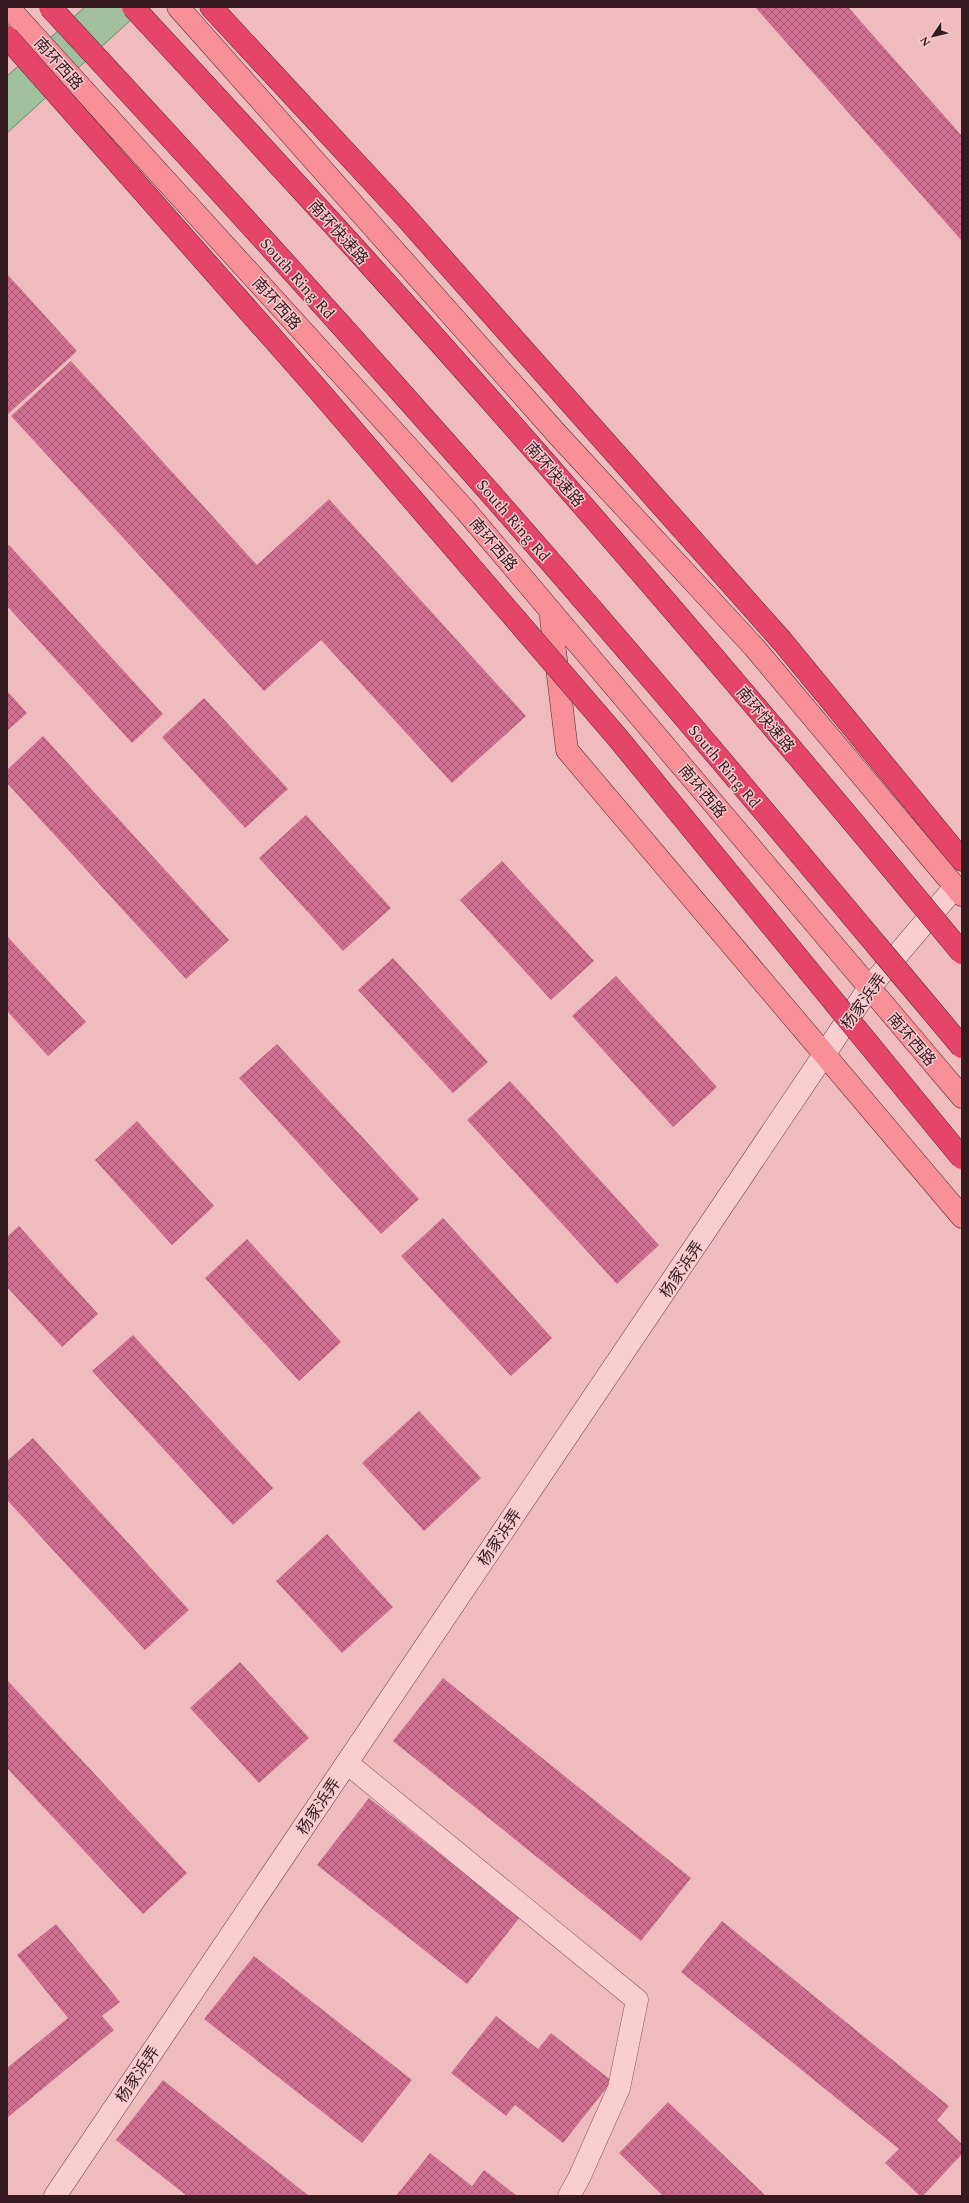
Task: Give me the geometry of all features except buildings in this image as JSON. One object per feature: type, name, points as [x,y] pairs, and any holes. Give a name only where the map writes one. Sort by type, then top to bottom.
[{"type":"highway","name":"South Ring Rd","points":[[50,7],[315,296],[494,497],[662,690],[962,1047]]},
{"type":"highway","name":"南环快速路","points":[[133,7],[359,253],[537,453],[718,663],[962,953]]},
{"type":"highway","points":[[211,7],[401,212],[782,641],[962,860]]},
{"type":"highway","points":[[7,36],[314,385],[617,737],[962,1158]]},
{"type":"main road","name":"南环西路","points":[[8,7],[466,511],[962,1096]]},
{"type":"main road","points":[[178,7],[556,434],[754,647],[958,891]]},
{"type":"main road","points":[[550,610],[567,750],[962,1217]]},
{"type":"street","name":"杨家浜弄","points":[[54,2196],[869,988],[958,891]]},
{"type":"street","points":[[347,1763],[638,2000],[619,2088],[579,2178],[569,2196]]},
{"type":"shaded area","points":[[85,7],[145,7],[7,133],[7,76]]}]
